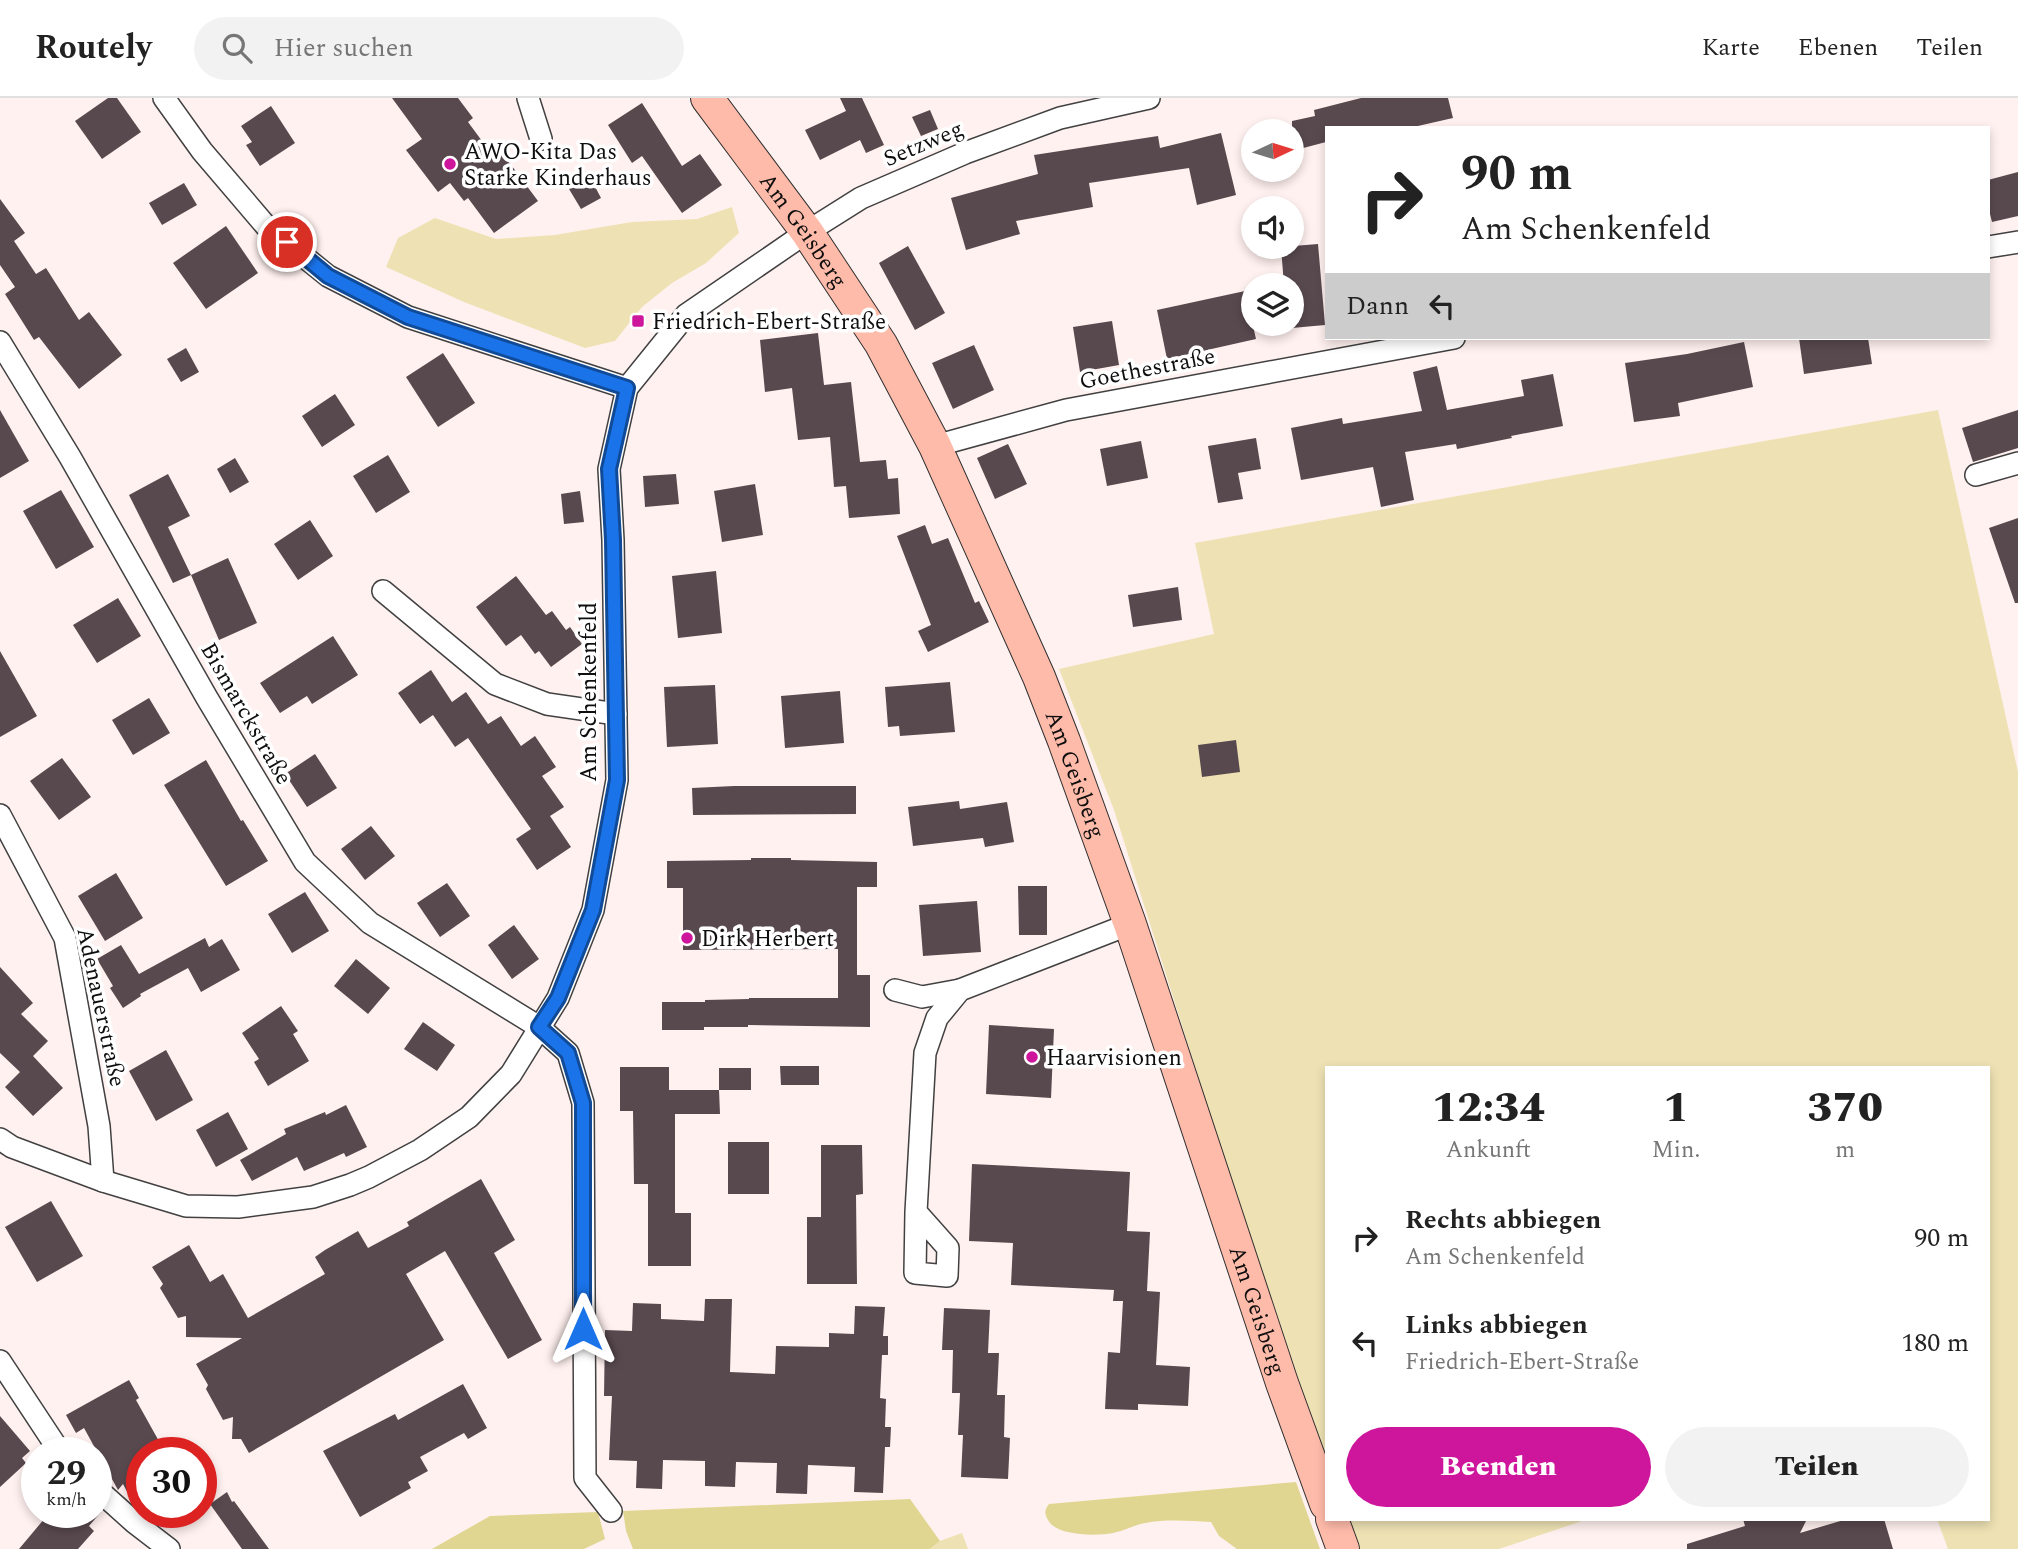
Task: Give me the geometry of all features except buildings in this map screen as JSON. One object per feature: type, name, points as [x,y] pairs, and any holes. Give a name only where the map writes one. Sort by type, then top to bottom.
[{"type":"street","points":[[164,98],[202,151],[266,226],[328,276],[408,317],[627,388]]},
{"type":"street","points":[[528,98],[541,139]]},
{"type":"street","name":"Am Geisberg","points":[[707,98],[807,232],[881,344],[935,446],[1039,677],[1130,924],[1273,1358],[1325,1501]]},
{"type":"street","name":"Setzweg","points":[[807,232],[861,198],[965,153],[1060,118],[1149,98]]},
{"type":"street","name":"Am Schenkenfeld","points":[[0,1139],[12,1147],[103,1181],[186,1206],[238,1207],[313,1197],[369,1178],[420,1150],[469,1117],[511,1074],[558,998],[593,910],[617,780],[613,540],[609,469],[627,388],[686,315],[807,232]]},
{"type":"street","points":[[1990,247],[2018,242]]},
{"type":"street","name":"Goethestraße","points":[[935,446],[1066,410],[1443,340]]},
{"type":"street","name":"Bismarckstraße","points":[[0,342],[70,457],[207,698],[305,862],[370,923],[539,1027],[568,1053],[583,1103],[584,1478],[611,1511]]},
{"type":"street","points":[[1976,475],[2018,463]]},
{"type":"street","points":[[383,591],[495,684],[547,704],[616,714]]},
{"type":"street","name":"Adenauerstraße","points":[[0,814],[65,939],[99,1126],[103,1181]]},
{"type":"street","points":[[895,990],[922,997],[960,990],[1130,924]]},
{"type":"street","points":[[916,1212],[925,1053],[937,1018],[960,990]]},
{"type":"street","points":[[0,1361],[50,1437]]},
{"type":"street","points":[[112,1502],[169,1549]]},
{"type":"street","points":[[1333,1521],[1343,1549]]},
{"type":"shaded area","points":[[732,207],[739,233],[706,263],[672,283],[642,307],[615,341],[585,348],[464,302],[386,267],[398,238],[435,218],[496,239],[555,235],[632,222],[697,219]]},
{"type":"shaded area","points":[[1938,410],[2018,772],[2018,1549],[1948,1549],[1938,1521],[1990,1521],[1990,1066],[1325,1066],[1325,1459],[1216,1133],[1114,810],[1059,669],[1214,634],[1195,543]]},
{"type":"shaded area","points":[[1296,1482],[1320,1549],[1237,1549],[1219,1536],[1211,1522],[1153,1522],[1113,1533],[1080,1534],[1055,1527],[1045,1513],[1049,1504]]},
{"type":"shaded area","points":[[910,1499],[940,1541],[930,1549],[633,1549],[626,1531],[623,1511]]},
{"type":"shaded area","points":[[598,1512],[605,1539],[584,1549],[432,1549],[490,1516]]},
{"type":"shaded area","points":[[1347,1521],[1582,1521],[1499,1549],[1359,1549]]},
{"type":"shaded area","points":[[962,1533],[968,1549],[930,1549],[940,1541]]},
{"type":"place","name":"AWO-Kita Das Starke Kinderhaus","points":[[450,164]]},
{"type":"place","name":"Friedrich-Ebert-Straße","points":[[638,321]]},
{"type":"place","name":"Dirk Herbert","points":[[687,938]]},
{"type":"place","name":"Haarvisionen","points":[[1032,1057]]},
{"type":"route","points":[[287,242],[328,276],[408,317],[627,388],[609,469],[613,540],[617,780],[593,910],[558,998],[539,1027],[568,1053],[583,1103],[583,1329]]}]
